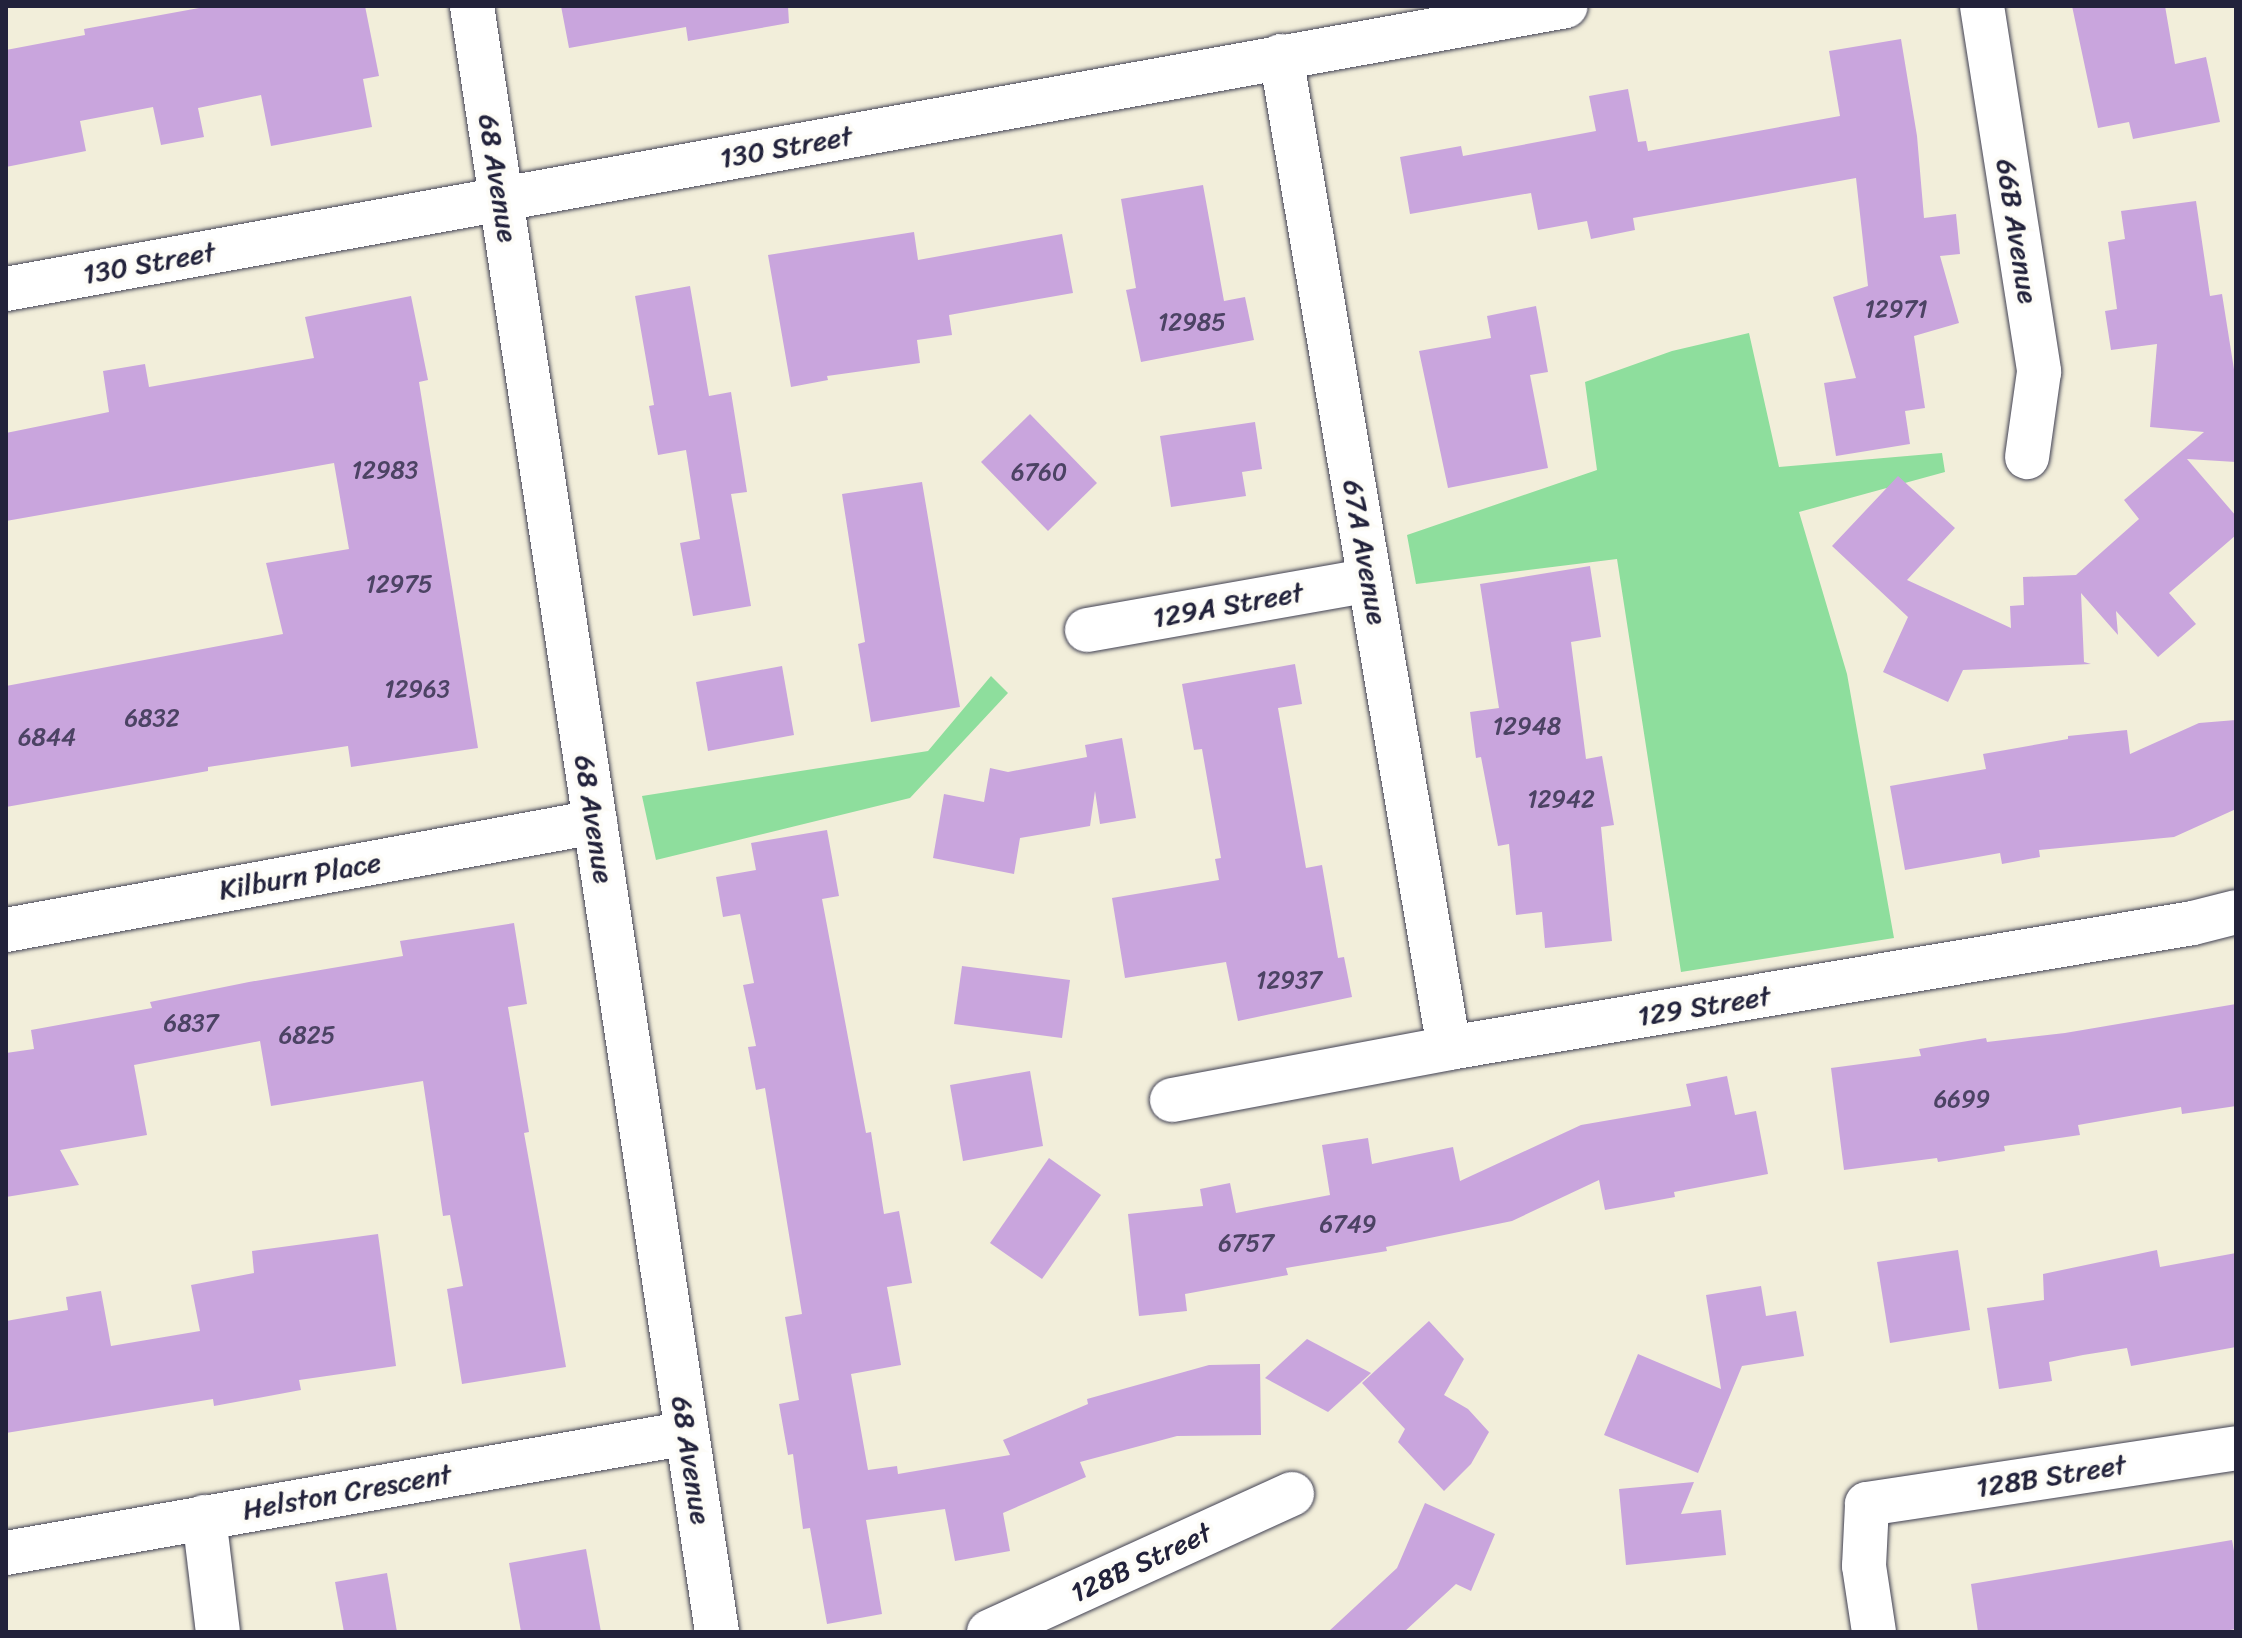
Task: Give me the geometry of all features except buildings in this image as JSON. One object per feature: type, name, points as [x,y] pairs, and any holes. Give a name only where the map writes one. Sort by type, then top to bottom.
[{"type":"street","name":"68 Avenue","points":[[472,6],[717,1632]]},
{"type":"street","name":"130 Street","points":[[6,289],[1566,6]]},
{"type":"street","name":"66B Avenue","points":[[1982,6],[2039,372],[2027,457]]},
{"type":"street","name":"67A Avenue","points":[[1281,56],[1449,1048]]},
{"type":"street","name":"129A Street","points":[[1087,630],[1370,580]]},
{"type":"street","name":"Kilburn Place","points":[[6,930],[595,822]]},
{"type":"street","name":"129 Street","points":[[1172,1100],[1449,1048],[2180,925],[2236,912]]},
{"type":"street","name":"Helston Crescent","points":[[6,1553],[687,1433]]},
{"type":"street","name":"128B Street","points":[[1874,1632],[1864,1566],[1867,1504],[2236,1448]]},
{"type":"street","name":"128B Street","points":[[989,1632],[1292,1494]]},
{"type":"street","points":[[204,1517],[218,1632]]},
{"type":"green space","points":[[1749,333],[1779,467],[1942,453],[1945,472],[1799,512],[1847,674],[1894,938],[1681,972],[1617,559],[1416,584],[1407,535],[1597,470],[1585,382],[1672,351]]},
{"type":"green space","points":[[991,676],[1008,693],[910,798],[656,860],[642,796],[928,751]]}]
